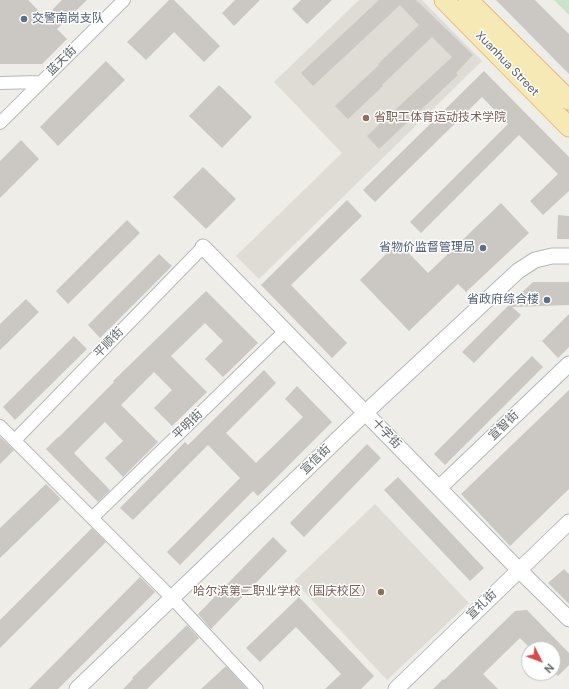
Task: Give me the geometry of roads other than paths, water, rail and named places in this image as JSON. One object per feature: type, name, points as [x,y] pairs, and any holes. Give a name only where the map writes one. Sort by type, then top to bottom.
[{"type":"main road","name":"Xuanhua Street","points":[[444,0],[569,127]]},
{"type":"main road","name":"Xuanhua Street","points":[[468,0],[569,100]]},
{"type":"street","name":"蓝天街","points":[[0,123],[124,0]]},
{"type":"street","points":[[0,83],[41,82]]},
{"type":"street","name":"十字街","points":[[203,247],[519,570],[569,619]]},
{"type":"street","name":"平顺街","points":[[15,440],[203,247]]},
{"type":"street","name":"宣信街","points":[[77,689],[365,413],[518,271],[535,260],[552,256],[569,256]]},
{"type":"street","name":"平明街","points":[[92,518],[285,331]]},
{"type":"street","name":"宣智街","points":[[439,488],[569,364]]},
{"type":"street","points":[[0,426],[172,598],[257,689]]},
{"type":"street","name":"宣礼街","points":[[396,689],[569,522]]},
{"type":"place","name":"交警南岗支队","points":[[24,19]]},
{"type":"place","name":"省职工体育运动技术学院","points":[[366,118]]},
{"type":"place","name":"省物价监督管理局","points":[[483,248]]},
{"type":"place","name":"省政府综合楼","points":[[547,300]]},
{"type":"place","name":"哈尔滨第二职业学校（国庆校区）","points":[[381,592]]}]
